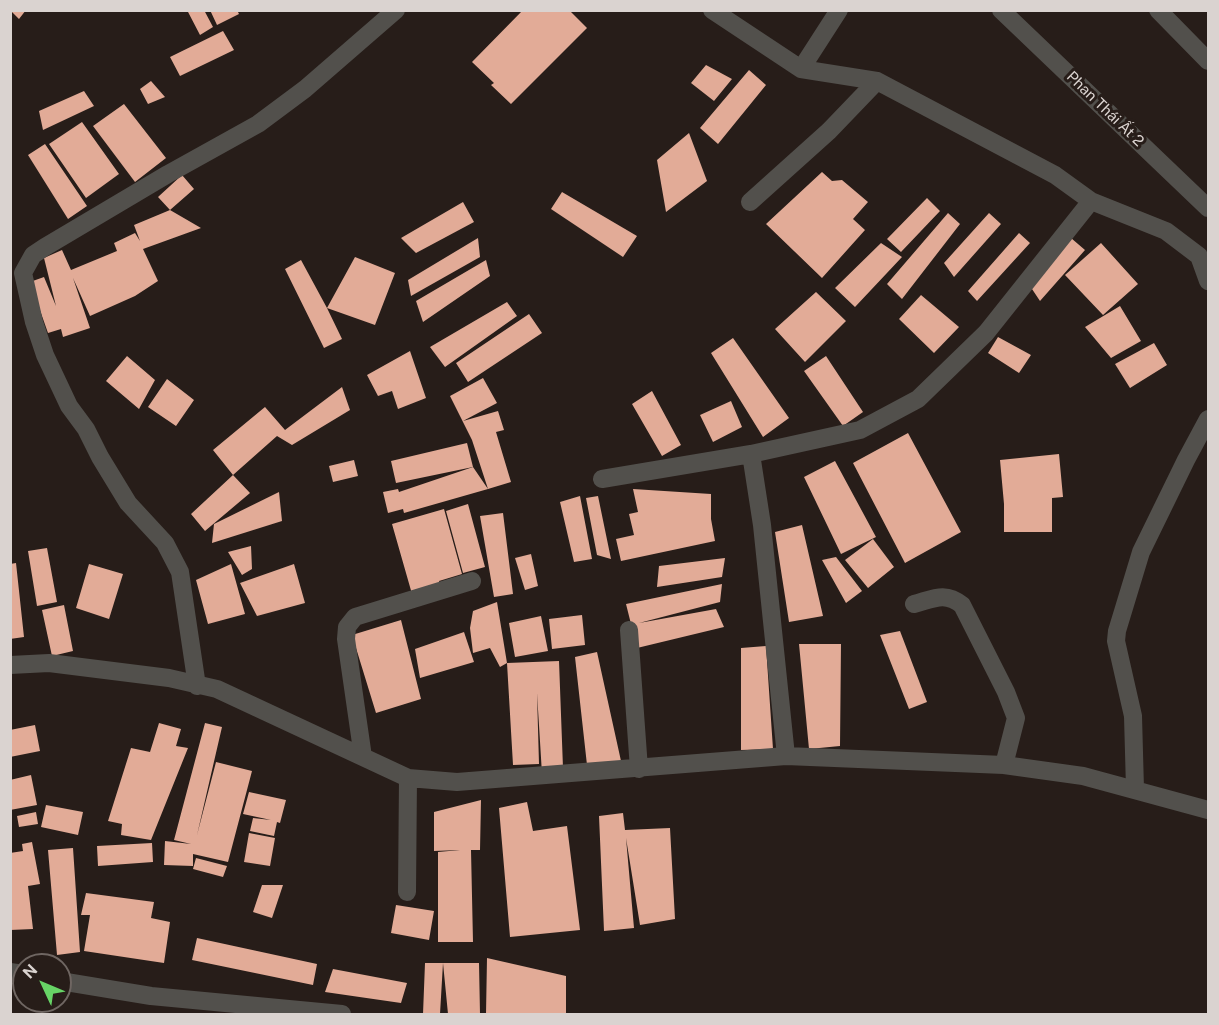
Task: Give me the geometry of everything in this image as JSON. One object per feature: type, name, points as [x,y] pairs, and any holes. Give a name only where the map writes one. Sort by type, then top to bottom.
[{"type":"street","points":[[197,686],[180,572],[165,543],[128,503],[86,429],[69,406],[45,355],[34,322],[23,273],[33,255],[45,247],[258,124],[305,88],[396,10]]},
{"type":"street","points":[[712,10],[801,69],[877,81],[1055,175],[1091,201],[1167,231],[1199,256],[1209,281]]},
{"type":"street","points":[[801,69],[839,10]]},
{"type":"street","name":"Phan Thái Ất 2","points":[[1001,10],[1209,208]]},
{"type":"street","points":[[1158,10],[1209,61]]},
{"type":"street","points":[[750,202],[829,131],[877,81]]},
{"type":"street","points":[[602,479],[752,454],[860,430],[918,399],[986,333],[1091,201]]},
{"type":"street","points":[[1135,789],[1133,716],[1116,641],[1117,630],[1141,552],[1186,460],[1209,419]]},
{"type":"street","points":[[752,454],[762,525],[786,756]]},
{"type":"street","points":[[363,757],[346,639],[348,627],[355,617],[472,582]]},
{"type":"street","points":[[914,604],[946,596],[952,597],[962,606],[1006,692],[1016,718],[1004,765]]},
{"type":"street","points":[[629,630],[639,769]]},
{"type":"street","points":[[10,665],[49,663],[169,678],[217,689],[408,778],[457,782],[786,756],[1004,765],[1083,776],[1209,810]]},
{"type":"street","points":[[407,892],[408,778]]},
{"type":"street","points":[[72,983],[151,996],[342,1014]]},
{"type":"building","points":[[10,10],[26,10],[19,19]]},
{"type":"building","points":[[187,10],[204,10],[213,27],[200,35]]},
{"type":"building","points":[[210,10],[237,10],[239,14],[217,25]]},
{"type":"building","points":[[523,10],[569,10],[587,28],[511,104],[491,85],[494,83],[472,62]]},
{"type":"building","points":[[223,31],[234,50],[180,76],[170,57]]},
{"type":"building","points":[[706,65],[732,79],[714,101],[691,83]]},
{"type":"building","points":[[749,70],[766,85],[718,144],[700,128]]},
{"type":"building","points":[[151,81],[165,97],[148,104],[140,89]]},
{"type":"building","points":[[84,91],[94,106],[43,130],[39,111]]},
{"type":"building","points":[[124,104],[166,158],[135,182],[93,126]]},
{"type":"building","points":[[82,122],[119,174],[86,198],[49,144]]},
{"type":"building","points":[[689,133],[707,181],[666,212],[657,160]]},
{"type":"building","points":[[45,144],[87,206],[68,219],[28,155]]},
{"type":"building","points":[[822,172],[832,181],[842,180],[868,202],[853,219],[865,230],[822,278],[766,224]]},
{"type":"building","points":[[182,175],[194,189],[170,210],[158,197]]},
{"type":"building","points":[[562,192],[637,236],[623,257],[551,209]]},
{"type":"building","points":[[927,198],[940,211],[901,252],[887,239]]},
{"type":"building","points":[[463,202],[474,222],[416,253],[401,238]]},
{"type":"building","points":[[170,210],[201,228],[143,249],[158,281],[135,296],[90,316],[73,278],[90,328],[63,337],[61,329],[48,333],[30,282],[44,277],[56,306],[44,258],[62,250],[71,270],[117,251],[114,243],[135,233],[140,241],[134,225]]},
{"type":"building","points":[[948,213],[960,224],[902,299],[887,284]]},
{"type":"building","points":[[989,213],[1001,224],[954,277],[944,263]]},
{"type":"building","points":[[1019,233],[1030,243],[977,301],[968,291]]},
{"type":"building","points":[[478,238],[480,257],[411,296],[408,280]]},
{"type":"building","points":[[1071,238],[1085,250],[1040,301],[1030,286]]},
{"type":"building","points":[[881,243],[902,257],[855,307],[835,288]]},
{"type":"building","points":[[1101,243],[1138,284],[1103,315],[1065,275]]},
{"type":"building","points":[[355,257],[395,273],[375,325],[327,308]]},
{"type":"building","points":[[301,260],[342,339],[324,348],[285,269]]},
{"type":"building","points":[[486,260],[490,276],[423,322],[416,301]]},
{"type":"building","points":[[816,292],[846,321],[805,362],[775,329]]},
{"type":"building","points":[[921,295],[959,327],[934,353],[899,319]]},
{"type":"building","points":[[507,302],[517,316],[445,367],[430,347]]},
{"type":"building","points":[[1120,306],[1141,341],[1111,358],[1085,327]]},
{"type":"building","points":[[529,314],[542,333],[468,382],[456,363]]},
{"type":"building","points":[[998,337],[1031,355],[1019,373],[988,353]]},
{"type":"building","points":[[733,338],[789,418],[763,437],[711,353]]},
{"type":"building","points":[[1154,343],[1167,365],[1130,388],[1115,364]]},
{"type":"building","points":[[410,351],[426,398],[398,409],[392,391],[378,396],[367,375]]},
{"type":"building","points":[[127,356],[155,380],[139,409],[106,381]]},
{"type":"building","points":[[826,356],[863,412],[843,426],[804,371]]},
{"type":"building","points":[[483,378],[497,403],[463,421],[498,411],[504,430],[496,432],[511,482],[488,489],[472,440],[450,396]]},
{"type":"building","points":[[167,379],[194,400],[176,426],[148,407]]},
{"type":"building","points":[[342,387],[350,410],[292,445],[277,436],[233,475],[213,450],[265,407],[285,430]]},
{"type":"building","points":[[652,391],[681,445],[662,456],[632,404]]},
{"type":"building","points":[[731,401],[742,427],[713,442],[700,415]]},
{"type":"building","points":[[908,433],[961,532],[905,563],[853,463]]},
{"type":"building","points":[[467,443],[473,467],[396,483],[391,461]]},
{"type":"building","points":[[1059,454],[1063,497],[1052,498],[1052,532],[1004,532],[1000,460]]},
{"type":"building","points":[[354,460],[358,476],[333,482],[329,466]]},
{"type":"building","points":[[835,461],[876,537],[841,554],[804,477]]},
{"type":"building","points":[[473,467],[488,489],[404,513],[403,509],[388,513],[383,492],[398,489],[399,492]]},
{"type":"building","points":[[233,475],[250,493],[205,531],[191,514]]},
{"type":"building","points":[[633,489],[711,494],[711,519],[715,541],[621,561],[616,539],[634,535],[629,514],[638,512]]},
{"type":"building","points":[[279,492],[282,521],[212,543],[214,524]]},
{"type":"building","points":[[580,496],[592,559],[574,562],[560,502]]},
{"type":"building","points":[[598,496],[611,559],[597,555],[586,498]]},
{"type":"building","points":[[468,504],[485,567],[463,573],[446,511]]},
{"type":"building","points":[[444,509],[462,574],[439,581],[440,585],[412,594],[392,524]]},
{"type":"building","points":[[503,513],[513,594],[494,597],[480,516]]},
{"type":"building","points":[[802,525],[823,616],[789,622],[775,532]]},
{"type":"building","points":[[873,539],[894,567],[868,588],[845,560]]},
{"type":"building","points":[[251,546],[252,569],[242,575],[228,552]]},
{"type":"building","points":[[47,548],[57,602],[37,606],[28,551]]},
{"type":"building","points":[[531,554],[538,586],[525,590],[515,558]]},
{"type":"building","points":[[836,557],[862,591],[846,603],[822,560]]},
{"type":"building","points":[[725,558],[722,577],[657,587],[659,566]]},
{"type":"building","points":[[16,563],[24,637],[10,639],[10,564]]},
{"type":"building","points":[[89,564],[123,574],[109,619],[76,608]]},
{"type":"building","points":[[231,564],[245,614],[208,624],[196,580]]},
{"type":"building","points":[[294,564],[305,603],[257,616],[240,583]]},
{"type":"building","points":[[722,584],[720,602],[639,623],[716,609],[724,627],[637,648],[626,604]]},
{"type":"building","points":[[497,602],[507,663],[500,667],[490,648],[473,653],[470,628],[473,611]]},
{"type":"building","points":[[64,605],[73,651],[52,656],[42,610]]},
{"type":"building","points":[[582,615],[585,645],[552,649],[549,619]]},
{"type":"building","points":[[541,616],[548,651],[515,657],[509,623]]},
{"type":"building","points":[[401,620],[421,699],[376,713],[352,635]]},
{"type":"building","points":[[900,631],[927,702],[909,709],[880,635]]},
{"type":"building","points":[[464,632],[474,662],[420,678],[415,649]]},
{"type":"building","points":[[799,644],[841,644],[840,746],[809,749]]},
{"type":"building","points":[[766,646],[773,749],[741,750],[741,648]]},
{"type":"building","points":[[597,652],[621,761],[587,765],[575,657]]},
{"type":"building","points":[[559,661],[563,768],[542,774],[537,693],[539,764],[513,765],[507,663]]},
{"type":"building","points":[[159,723],[181,729],[176,746],[188,748],[151,840],[121,835],[122,824],[108,821],[131,748],[150,752]]},
{"type":"building","points":[[205,723],[222,727],[197,835],[216,762],[252,771],[228,862],[193,854],[193,866],[164,865],[165,841],[191,844],[174,840]]},
{"type":"building","points":[[35,725],[40,751],[10,757],[10,730]]},
{"type":"building","points":[[31,775],[37,805],[10,810],[10,780]]},
{"type":"building","points":[[249,792],[286,800],[274,836],[250,831],[253,818],[271,820],[243,814]]},
{"type":"building","points":[[481,800],[480,850],[471,850],[473,942],[438,942],[438,852],[460,850],[434,851],[434,812]]},
{"type":"building","points":[[527,802],[533,831],[567,826],[580,930],[510,937],[499,808]]},
{"type":"building","points":[[46,805],[83,812],[78,835],[41,827]]},
{"type":"building","points":[[36,812],[38,824],[19,827],[17,816]]},
{"type":"building","points":[[623,813],[625,830],[670,828],[675,919],[640,925],[626,838],[634,928],[604,931],[599,816]]},
{"type":"building","points":[[249,833],[275,838],[270,866],[244,862]]},
{"type":"building","points":[[32,842],[40,884],[28,886],[33,929],[10,930],[10,853],[23,851],[22,844]]},
{"type":"building","points":[[152,843],[153,862],[98,866],[97,846]]},
{"type":"building","points":[[73,848],[80,952],[57,953],[48,850]]},
{"type":"building","points":[[196,858],[227,866],[223,877],[193,869]]},
{"type":"building","points":[[262,885],[283,885],[272,918],[253,912]]},
{"type":"building","points":[[86,893],[154,902],[151,918],[170,922],[164,963],[84,951],[90,915],[81,915]]},
{"type":"building","points":[[396,905],[434,911],[429,940],[391,933]]},
{"type":"building","points":[[197,938],[317,964],[313,985],[192,960]]},
{"type":"building","points":[[487,958],[566,976],[566,1014],[486,1014]]},
{"type":"building","points":[[425,963],[443,963],[440,1014],[423,1014]]},
{"type":"building","points":[[443,963],[479,963],[480,1014],[448,1014]]},
{"type":"building","points":[[333,969],[407,983],[401,1003],[325,992]]}]
